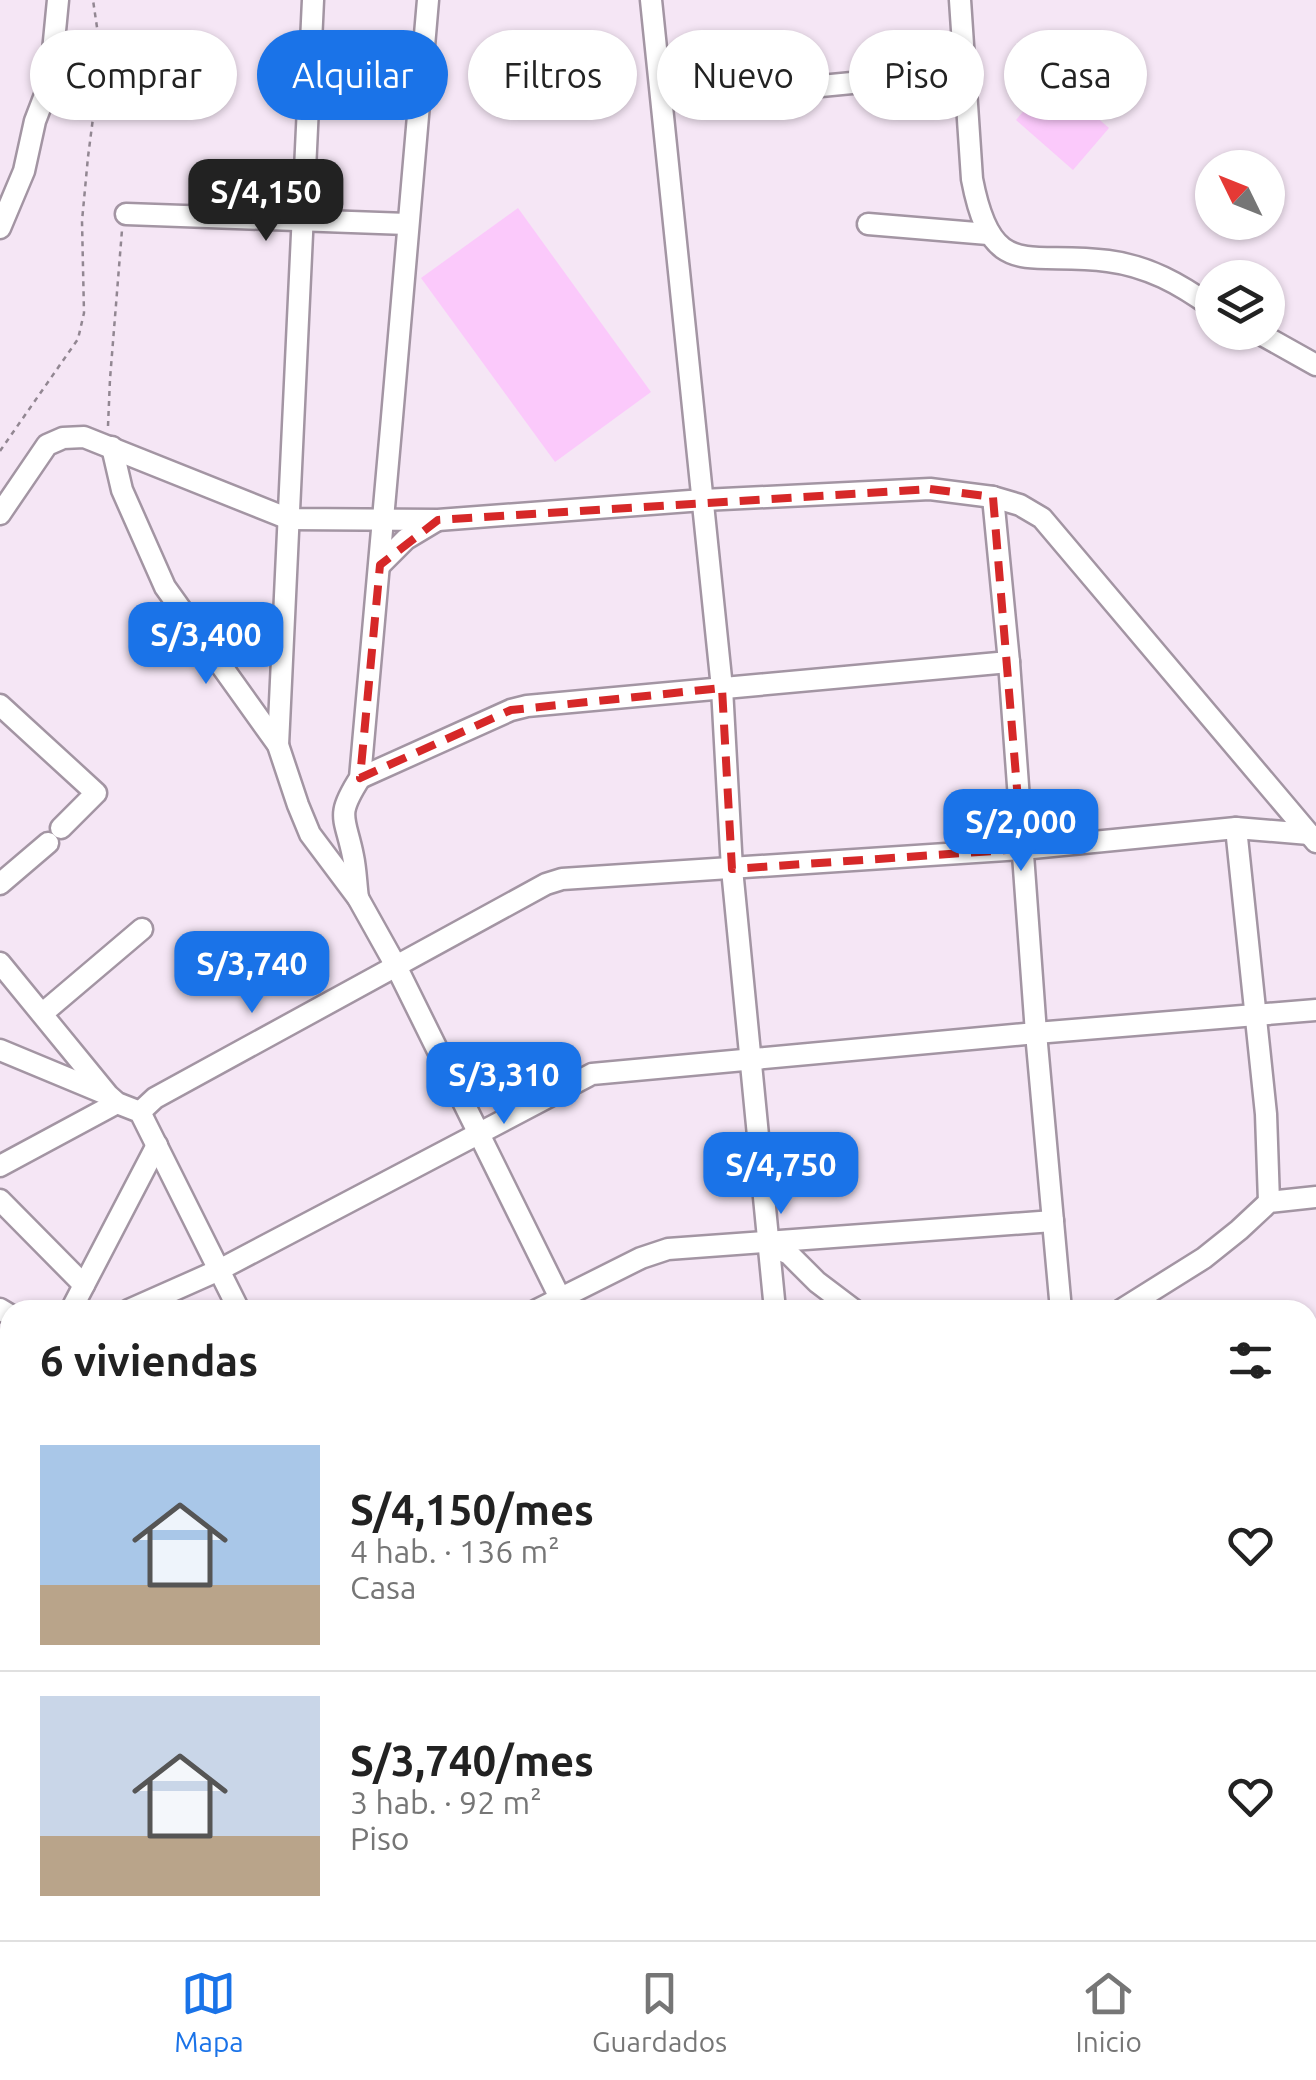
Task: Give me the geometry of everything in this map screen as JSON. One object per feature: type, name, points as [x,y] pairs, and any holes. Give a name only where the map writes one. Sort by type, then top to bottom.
[{"type":"street","points":[[0,228],[24,171],[35,121],[50,82],[58,0]]},
{"type":"street","points":[[278,744],[313,0]]},
{"type":"street","points":[[358,898],[342,813],[360,778],[428,0]]},
{"type":"street","points":[[651,0],[722,688],[732,869],[774,1300]]},
{"type":"street","points":[[960,0],[962,30]]},
{"type":"street","points":[[968,120],[978,206],[988,234],[1010,254],[1108,260],[1148,269],[1195,295]]},
{"type":"street","points":[[126,214],[407,224]]},
{"type":"street","points":[[868,224],[988,234]]},
{"type":"street","points":[[1285,347],[1316,364]]},
{"type":"street","points":[[0,514],[48,445],[63,438],[84,437],[288,519],[438,520],[703,500],[930,489],[993,497],[1020,505],[1042,518],[1313,838]]},
{"type":"street","points":[[112,447],[122,490],[166,587],[278,744],[310,834],[358,898],[396,966],[561,1300]]},
{"type":"street","points":[[993,497],[1060,1300]]},
{"type":"street","points":[[380,565],[406,538],[438,520]]},
{"type":"street","points":[[360,778],[527,706],[1009,662]]},
{"type":"street","points":[[0,705],[96,793],[55,836],[0,884]]},
{"type":"street","points":[[140,1112],[155,1098],[562,878],[1022,849],[1236,828],[1313,838]]},
{"type":"street","points":[[1236,828],[1266,1114],[1268,1202]]},
{"type":"street","points":[[43,1013],[142,929]]},
{"type":"street","points":[[0,963],[113,1099]]},
{"type":"street","points":[[152,1300],[219,1270],[592,1074],[1316,1010]]},
{"type":"street","points":[[3,1053],[140,1112],[234,1300]]},
{"type":"street","points":[[0,1166],[113,1099]]},
{"type":"street","points":[[76,1300],[157,1145]]},
{"type":"street","points":[[1140,1300],[1204,1258],[1268,1202],[1316,1197]]},
{"type":"street","points":[[0,1200],[84,1284]]},
{"type":"street","points":[[570,1300],[641,1258],[668,1248],[1052,1221]]},
{"type":"street","points":[[767,1243],[789,1254],[841,1300]]},
{"type":"path","points":[[0,452],[78,339],[84,314],[82,222],[98,86],[99,41],[93,0]]},
{"type":"path","points":[[112,447],[108,429],[110,379],[126,214]]},
{"type":"highlighted area","points":[[930,489],[993,497],[1022,849],[732,869],[722,688],[511,710],[360,778],[380,565],[438,520]]},
{"type":"shaded area","points":[[1016,120],[1100,120],[1109,128],[1073,170]]},
{"type":"shaded area","points":[[518,208],[651,392],[555,462],[421,278]]}]
